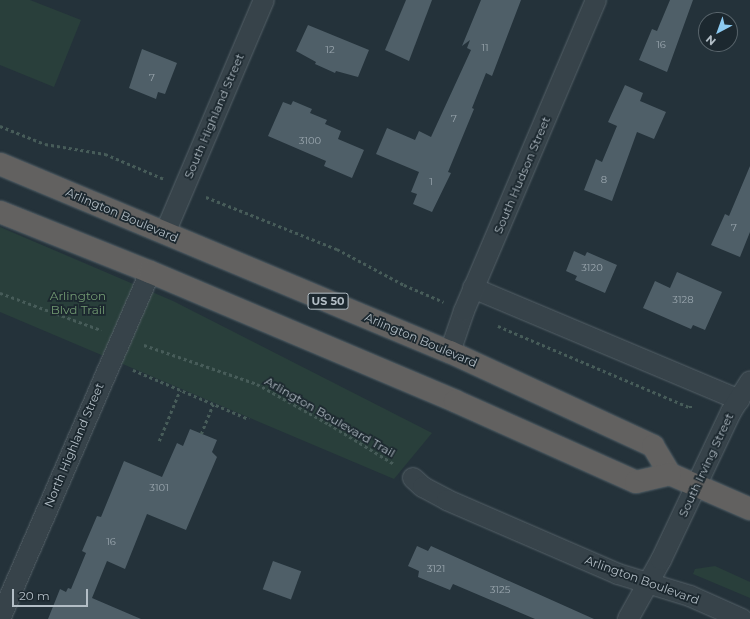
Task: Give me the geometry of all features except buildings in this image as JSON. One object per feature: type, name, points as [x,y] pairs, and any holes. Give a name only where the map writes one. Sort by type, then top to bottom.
[{"type":"highway","name":"Arlington Boulevard","points":[[0,164],[450,352],[653,446],[670,474]]},
{"type":"highway","points":[[0,212],[150,272],[454,401],[636,482],[670,474],[746,507]]},
{"type":"street","name":"South Highland Street","points":[[165,233],[264,0]]},
{"type":"street","name":"South Hudson Street","points":[[450,352],[473,288],[596,0]]},
{"type":"street","name":"North Highland Street","points":[[0,619],[150,272]]},
{"type":"street","points":[[473,288],[739,400]]},
{"type":"street","name":"South Irving Street","points":[[628,619],[666,550],[731,412],[750,382]]},
{"type":"street","name":"Arlington Boulevard","points":[[413,478],[423,487],[447,500],[618,574],[690,596],[742,619]]},
{"type":"path","points":[[0,126],[44,144],[104,154],[170,181]]},
{"type":"path","points":[[200,194],[336,249],[404,285],[448,304]]},
{"type":"path","points":[[0,293],[94,327]]},
{"type":"path","name":"Arlington Boulevard Trail","points":[[145,345],[256,384],[329,424],[413,478]]},
{"type":"path","points":[[132,369],[249,419]]},
{"type":"path","points":[[159,441],[180,390]]},
{"type":"path","points":[[201,434],[213,404]]},
{"type":"green space","points":[[0,0],[30,0],[81,20],[54,87],[0,65]]},
{"type":"green space","name":"Arlington Blvd Trail","points":[[0,227],[173,301],[432,433],[394,479],[0,312]]},
{"type":"green space","points":[[715,566],[750,582],[750,598],[693,574],[695,569]]}]
